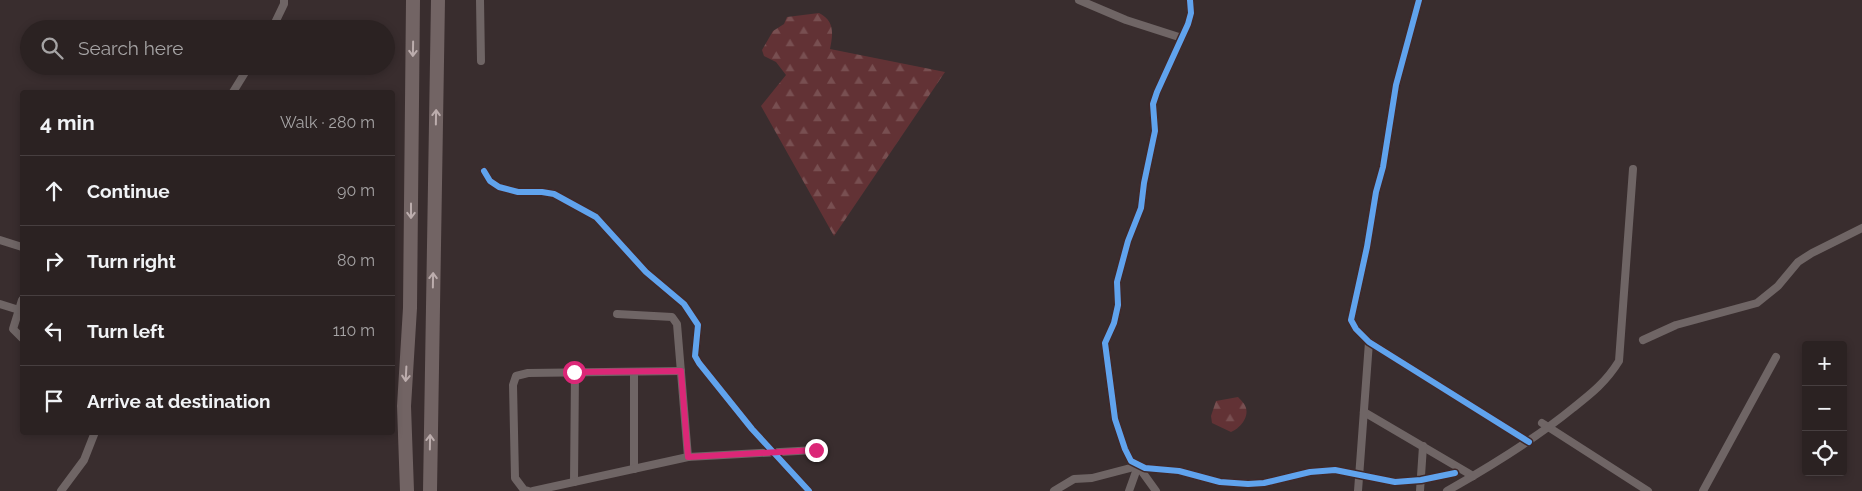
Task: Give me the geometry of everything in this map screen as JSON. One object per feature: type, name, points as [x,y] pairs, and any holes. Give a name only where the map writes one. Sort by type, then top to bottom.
[{"type":"highway","points":[[408,491],[404,406],[410,308],[413,0]]},
{"type":"highway","points":[[430,491],[438,0]]},
{"type":"street","points":[[276,20],[284,0]]},
{"type":"street","points":[[480,0],[481,61]]},
{"type":"street","points":[[1079,0],[1126,20],[1182,38]]},
{"type":"street","points":[[1190,0],[1191,14],[1153,104],[1155,131],[1144,183],[1141,208],[1128,242],[1117,282],[1118,305],[1114,323],[1105,343],[1115,419],[1130,461],[1145,468],[1179,471],[1220,482],[1248,484],[1264,483],[1310,472],[1335,470],[1359,474],[1386,482],[1420,480],[1455,473]]},
{"type":"street","points":[[1419,0],[1396,85],[1384,167],[1374,197],[1367,247],[1351,320],[1356,329],[1369,342],[1529,442]]},
{"type":"street","points":[[234,90],[243,75]]},
{"type":"street","points":[[1447,491],[1550,428],[1603,384],[1619,362],[1633,169]]},
{"type":"street","points":[[484,171],[490,181],[499,186],[518,192],[554,194],[596,217],[646,272],[684,304],[698,325],[695,356],[699,363],[772,452],[809,491]]},
{"type":"street","points":[[1643,340],[1676,325],[1757,304],[1778,286],[1798,262],[1862,228]]},
{"type":"street","points":[[0,240],[20,246]]},
{"type":"street","points":[[0,304],[19,310]]},
{"type":"street","points":[[20,307],[13,329],[20,336]]},
{"type":"street","points":[[617,314],[672,317],[677,324],[688,457]]},
{"type":"street","points":[[1358,491],[1369,342]]},
{"type":"street","points":[[1703,491],[1776,357]]},
{"type":"street","points":[[528,491],[524,490],[515,478],[513,385],[516,376],[528,373],[681,371]]},
{"type":"street","points":[[574,372],[574,482]]},
{"type":"street","points":[[634,372],[634,469]]},
{"type":"street","points":[[1364,412],[1473,476]]},
{"type":"street","points":[[1542,423],[1648,491]]},
{"type":"street","points":[[61,491],[84,460],[94,435]]},
{"type":"street","points":[[1420,491],[1422,446]]},
{"type":"street","points":[[533,491],[688,457],[816,450]]},
{"type":"street","points":[[1054,491],[1074,480],[1092,478],[1138,466]]},
{"type":"street","points":[[1129,491],[1138,466]]},
{"type":"street","points":[[1138,466],[1156,491]]},
{"type":"green space","points":[[819,13],[828,20],[832,28],[830,49],[945,72],[834,236],[761,106],[786,75],[776,62],[764,56],[762,50],[773,31],[784,24],[787,17]]},
{"type":"green space","points":[[1238,397],[1245,405],[1247,412],[1240,426],[1231,432],[1212,423],[1211,416],[1216,401]]},
{"type":"cycle path","points":[[1190,0],[1191,13],[1188,24],[1153,104],[1155,131],[1144,183],[1141,208],[1128,241],[1117,282],[1118,305],[1114,323],[1105,343],[1115,419],[1131,461],[1145,468],[1179,471],[1220,482],[1248,484],[1264,483],[1310,472],[1335,470],[1395,482],[1421,480],[1455,473]]},
{"type":"cycle path","points":[[1419,0],[1396,85],[1383,167],[1376,192],[1367,247],[1351,320],[1356,329],[1369,342],[1529,442]]},
{"type":"cycle path","points":[[484,171],[490,181],[499,187],[518,192],[554,194],[596,217],[646,272],[684,304],[698,325],[695,356],[699,363],[752,429],[809,491]]},
{"type":"route","points":[[574,372],[681,371],[688,457],[816,450]]}]
